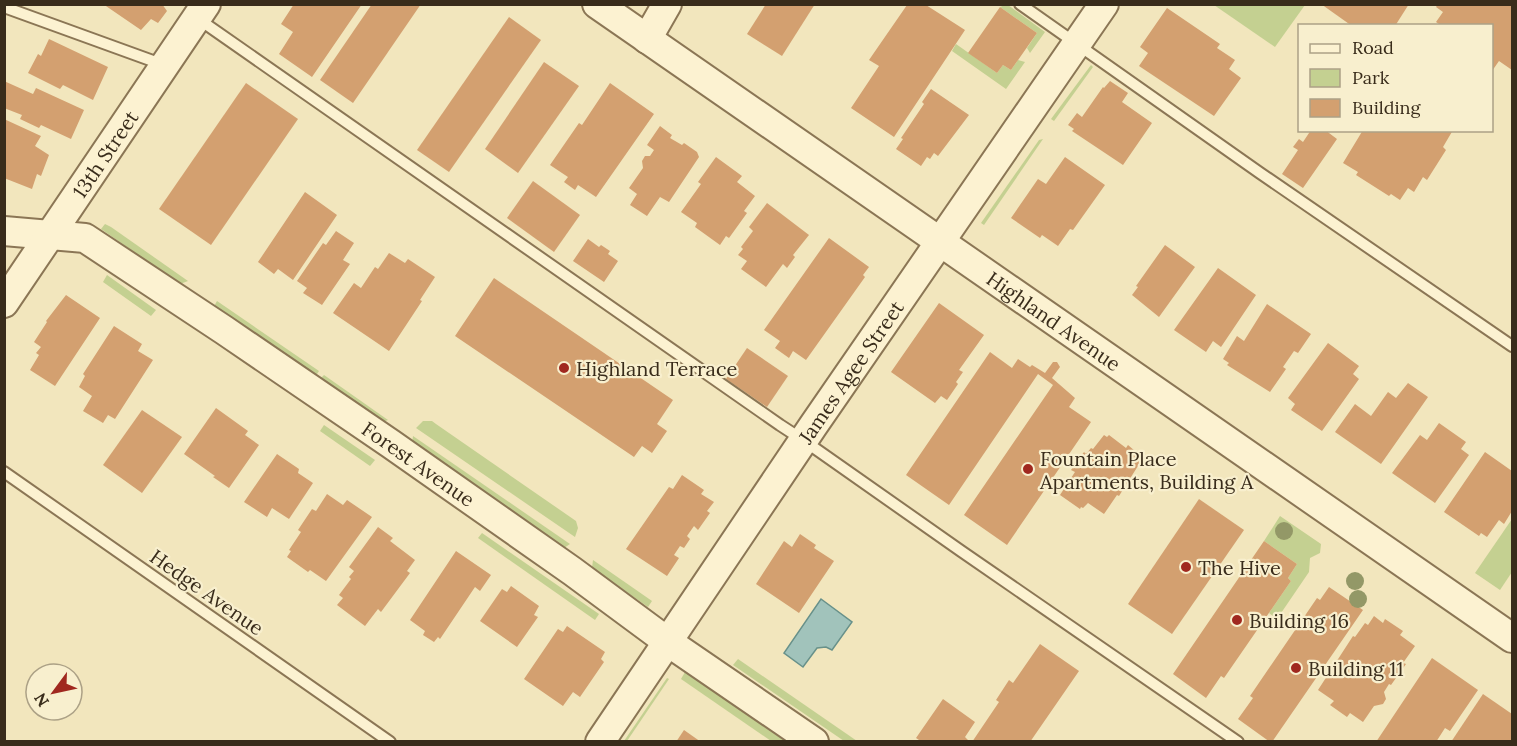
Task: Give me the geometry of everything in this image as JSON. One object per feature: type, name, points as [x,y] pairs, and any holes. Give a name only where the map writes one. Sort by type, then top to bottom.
[{"type":"street","name":"Highland Avenue","points":[[597,4],[1512,638]]},
{"type":"street","points":[[647,39],[667,4]]},
{"type":"street","name":"James Agee Street","points":[[600,741],[803,440],[1104,4]]},
{"type":"street","name":"13th Street","points":[[4,303],[201,11]]},
{"type":"street","name":"Forest Avenue","points":[[4,231],[85,238],[392,444],[668,642],[814,741]]},
{"type":"lane","points":[[1020,4],[1251,167],[1512,346]]},
{"type":"lane","points":[[4,7],[165,65]]},
{"type":"lane","points":[[201,11],[780,425],[1238,741]]},
{"type":"lane","name":"Hedge Avenue","points":[[4,472],[390,741]]},
{"type":"green space","points":[[1005,5],[1045,32],[1030,53],[1027,48],[1037,33],[1000,7]]},
{"type":"green space","points":[[1214,5],[1305,5],[1275,47]]},
{"type":"green space","points":[[956,44],[997,73],[1003,65],[1011,70],[1018,60],[1025,62],[1006,89],[952,51]]},
{"type":"green space","points":[[1091,65],[1093,67],[1054,121],[1051,119]]},
{"type":"green space","points":[[1043,139],[984,225],[981,223],[1039,140]]},
{"type":"green space","points":[[105,224],[188,281],[180,284],[101,229]]},
{"type":"green space","points":[[107,275],[156,310],[151,316],[103,282]]},
{"type":"green space","points":[[217,301],[319,371],[315,377],[213,308]]},
{"type":"green space","points":[[324,375],[388,420],[380,423],[319,380]]},
{"type":"green space","points":[[423,421],[432,421],[576,521],[578,528],[575,537],[416,428]]},
{"type":"green space","points":[[324,425],[375,460],[370,466],[320,431]]},
{"type":"green space","points":[[413,436],[570,544],[564,548],[412,444]]},
{"type":"green space","points":[[1280,516],[1321,544],[1320,553],[1310,558],[1309,572],[1277,619],[1269,613],[1291,581],[1288,578],[1297,564],[1264,541]]},
{"type":"green space","points":[[1512,519],[1512,572],[1500,590],[1475,573]]},
{"type":"green space","points":[[482,533],[599,614],[595,620],[478,538]]},
{"type":"green space","points":[[593,560],[652,601],[648,607],[592,568]]},
{"type":"green space","points":[[738,659],[857,741],[844,741],[733,665]]},
{"type":"green space","points":[[685,672],[785,741],[771,741],[681,679]]},
{"type":"green space","points":[[667,678],[669,679],[627,741],[624,741]]},
{"type":"water","points":[[821,599],[852,622],[832,650],[826,647],[817,648],[803,667],[784,653]]},
{"type":"building","points":[[103,4],[162,4],[167,11],[158,23],[151,19],[141,30]]},
{"type":"building","points":[[294,4],[362,4],[312,77],[279,54],[293,32],[281,24]]},
{"type":"building","points":[[372,4],[421,4],[353,103],[320,80]]},
{"type":"building","points":[[766,4],[815,4],[782,56],[747,34]]},
{"type":"building","points":[[1321,4],[1409,4],[1396,24],[1349,24]]},
{"type":"building","points":[[1438,4],[1512,4],[1512,70],[1499,61],[1493,70],[1493,24],[1439,24],[1436,22],[1443,12],[1436,7]]},
{"type":"building","points":[[907,5],[926,5],[965,30],[894,137],[851,108],[879,66],[869,60]]},
{"type":"building","points":[[1000,7],[1037,33],[1011,70],[1003,65],[997,73],[968,53]]},
{"type":"building","points":[[1167,8],[1220,44],[1217,48],[1235,60],[1229,69],[1241,78],[1214,116],[1139,66],[1148,53],[1140,47]]},
{"type":"building","points":[[509,17],[541,40],[449,172],[417,150]]},
{"type":"building","points":[[49,39],[108,67],[93,100],[63,85],[60,89],[28,73],[38,54],[41,56]]},
{"type":"building","points":[[544,62],[579,86],[518,173],[485,149]]},
{"type":"building","points":[[4,81],[33,94],[36,88],[84,110],[71,139],[41,125],[39,128],[20,119],[22,115],[4,108]]},
{"type":"building","points":[[1110,81],[1128,93],[1122,102],[1152,123],[1123,165],[1072,131],[1074,129],[1068,125],[1077,113],[1082,117],[1103,87]]},
{"type":"building","points":[[246,83],[298,119],[211,245],[159,209]]},
{"type":"building","points":[[610,83],[654,114],[596,197],[578,185],[575,190],[564,182],[568,177],[550,165],[579,123],[582,125]]},
{"type":"building","points":[[931,89],[969,115],[938,156],[934,153],[930,159],[927,157],[921,166],[896,149]]},
{"type":"building","points":[[4,119],[41,136],[35,146],[49,155],[41,176],[37,174],[32,189],[4,178]]},
{"type":"building","points":[[660,126],[672,135],[670,138],[682,145],[684,143],[697,152],[699,157],[669,202],[660,197],[647,216],[630,205],[637,194],[629,188],[643,168],[642,161],[645,156],[650,156],[654,150],[647,145]]},
{"type":"building","points":[[1310,132],[1328,132],[1337,139],[1303,188],[1282,174],[1298,150],[1293,147],[1299,139],[1303,142]]},
{"type":"building","points":[[1362,132],[1452,132],[1443,147],[1446,150],[1427,180],[1423,177],[1414,192],[1408,188],[1400,200],[1391,194],[1389,196],[1356,175],[1358,172],[1343,163]]},
{"type":"building","points":[[716,157],[742,176],[737,182],[755,196],[744,211],[747,213],[729,238],[726,236],[720,245],[695,227],[697,223],[681,212],[701,184],[698,182]]},
{"type":"building","points":[[1065,157],[1105,185],[1073,230],[1070,229],[1058,246],[1042,235],[1040,238],[1011,218],[1038,179],[1046,184]]},
{"type":"building","points":[[533,181],[580,215],[554,252],[507,218]]},
{"type":"building","points":[[305,192],[337,215],[293,280],[278,269],[274,274],[258,262]]},
{"type":"building","points":[[767,203],[809,235],[793,255],[795,257],[787,268],[783,264],[766,287],[741,269],[747,261],[738,255],[753,231],[749,227]]},
{"type":"building","points":[[336,231],[354,243],[343,260],[350,264],[322,305],[303,293],[307,288],[297,281],[323,243],[326,245]]},
{"type":"building","points":[[829,238],[869,267],[863,275],[865,277],[806,360],[793,351],[789,358],[775,348],[780,341],[764,330]]},
{"type":"building","points":[[588,239],[610,251],[608,254],[618,261],[604,282],[573,261]]},
{"type":"building","points":[[1165,245],[1195,267],[1159,317],[1132,295]]},
{"type":"building","points":[[389,253],[405,263],[408,259],[435,277],[389,351],[333,313],[354,283],[361,288],[375,267],[378,269]]},
{"type":"building","points":[[1218,268],[1256,295],[1221,347],[1213,341],[1206,352],[1174,330]]},
{"type":"building","name":"Highland Terrace","points":[[494,278],[673,400],[657,424],[667,431],[652,453],[642,446],[634,457],[455,336]]},
{"type":"building","points":[[66,295],[100,318],[55,386],[30,370],[39,355],[36,353],[41,347],[34,342],[46,321]]},
{"type":"building","points":[[939,303],[984,335],[959,370],[963,372],[947,400],[941,396],[935,403],[891,372]]},
{"type":"building","points":[[1267,304],[1311,334],[1298,353],[1294,351],[1283,367],[1286,369],[1270,392],[1227,365],[1229,363],[1223,359],[1237,336],[1244,341]]},
{"type":"building","points":[[114,326],[142,344],[138,351],[153,360],[115,419],[108,415],[103,423],[83,411],[92,396],[79,387],[85,376],[83,374]]},
{"type":"building","points":[[1328,343],[1359,366],[1353,374],[1359,379],[1322,431],[1291,410],[1295,404],[1288,398]]},
{"type":"building","points":[[747,348],[788,376],[767,407],[726,379]]},
{"type":"building","points":[[990,352],[1012,368],[1018,359],[1045,373],[1053,362],[1057,362],[1060,367],[1052,378],[1075,398],[1069,407],[1091,422],[1007,545],[964,515],[1053,385],[1038,374],[949,505],[906,475]]},
{"type":"building","points":[[1408,383],[1428,397],[1381,464],[1335,432],[1355,404],[1371,416],[1388,392],[1396,398]]},
{"type":"building","points":[[216,408],[248,431],[245,435],[259,445],[229,488],[184,454]]},
{"type":"building","points":[[142,410],[182,437],[142,493],[103,465]]},
{"type":"building","points":[[1439,423],[1466,442],[1461,449],[1469,455],[1435,503],[1392,473],[1420,435],[1427,440]]},
{"type":"building","points":[[1104,435],[1107,437],[1109,435],[1126,448],[1128,445],[1143,458],[1119,496],[1117,495],[1104,514],[1088,503],[1080,509],[1060,495],[1075,472],[1071,470],[1084,452],[1086,454],[1091,448],[1093,449]]},
{"type":"building","points":[[1485,452],[1512,471],[1512,511],[1504,524],[1499,520],[1487,537],[1481,533],[1479,536],[1444,512]]},
{"type":"building","points":[[277,454],[299,469],[298,473],[313,483],[289,519],[272,508],[267,517],[244,502]]},
{"type":"building","points":[[682,475],[704,490],[701,494],[714,502],[707,511],[710,513],[698,530],[694,526],[687,536],[690,539],[684,548],[680,546],[674,555],[679,558],[667,576],[626,549],[669,487],[673,489]]},
{"type":"building","points":[[327,494],[343,505],[347,500],[372,517],[326,581],[287,557],[301,532],[298,530],[312,509],[316,511]]},
{"type":"building","name":"The Hive","points":[[1199,499],[1244,530],[1172,634],[1128,604]]},
{"type":"building","points":[[378,527],[393,538],[390,541],[415,560],[407,571],[410,573],[381,612],[378,609],[365,626],[337,605],[343,598],[339,595],[354,571],[349,567]]},
{"type":"building","points":[[800,534],[816,545],[814,548],[834,561],[799,613],[756,584],[784,541],[792,547]]},
{"type":"building","name":"Building 16","points":[[1264,541],[1297,564],[1288,578],[1291,581],[1224,678],[1221,676],[1206,698],[1173,674]]},
{"type":"building","points":[[456,551],[491,575],[480,591],[475,587],[440,639],[438,637],[434,642],[423,635],[425,631],[410,620]]},
{"type":"building","points":[[511,586],[539,606],[534,615],[538,617],[517,647],[480,621],[502,589],[507,592]]},
{"type":"building","name":"Building 11","points":[[1329,587],[1363,610],[1270,742],[1238,719],[1253,698],[1250,696],[1317,598],[1320,600]]},
{"type":"building","points":[[1374,616],[1383,623],[1385,619],[1403,631],[1400,635],[1415,646],[1403,663],[1406,664],[1384,692],[1386,699],[1383,704],[1374,706],[1363,722],[1350,713],[1347,717],[1330,705],[1334,701],[1318,690],[1353,636],[1355,637],[1365,623],[1368,625]]},
{"type":"building","points":[[567,626],[605,652],[601,659],[604,662],[580,697],[573,692],[563,706],[524,679],[558,629],[563,632]]},
{"type":"building","points":[[1040,644],[1079,671],[1030,742],[972,742],[999,702],[996,700],[1009,680],[1013,683]]},
{"type":"building","points":[[1432,658],[1478,690],[1450,731],[1445,728],[1436,742],[1376,742]]},
{"type":"building","points":[[1483,694],[1512,714],[1512,742],[1451,742]]},
{"type":"building","points":[[943,699],[975,722],[965,737],[967,742],[922,742],[916,738]]},
{"type":"building","points":[[684,730],[701,742],[676,742]]},
{"type":"place","name":"Highland Terrace","points":[[564,368]]},
{"type":"place","name":"Fountain Place Apartments, Building A","points":[[1028,469]]},
{"type":"place","name":"The Hive","points":[[1186,567]]},
{"type":"place","name":"Building 16","points":[[1237,620]]},
{"type":"place","name":"Building 11","points":[[1296,668]]}]
